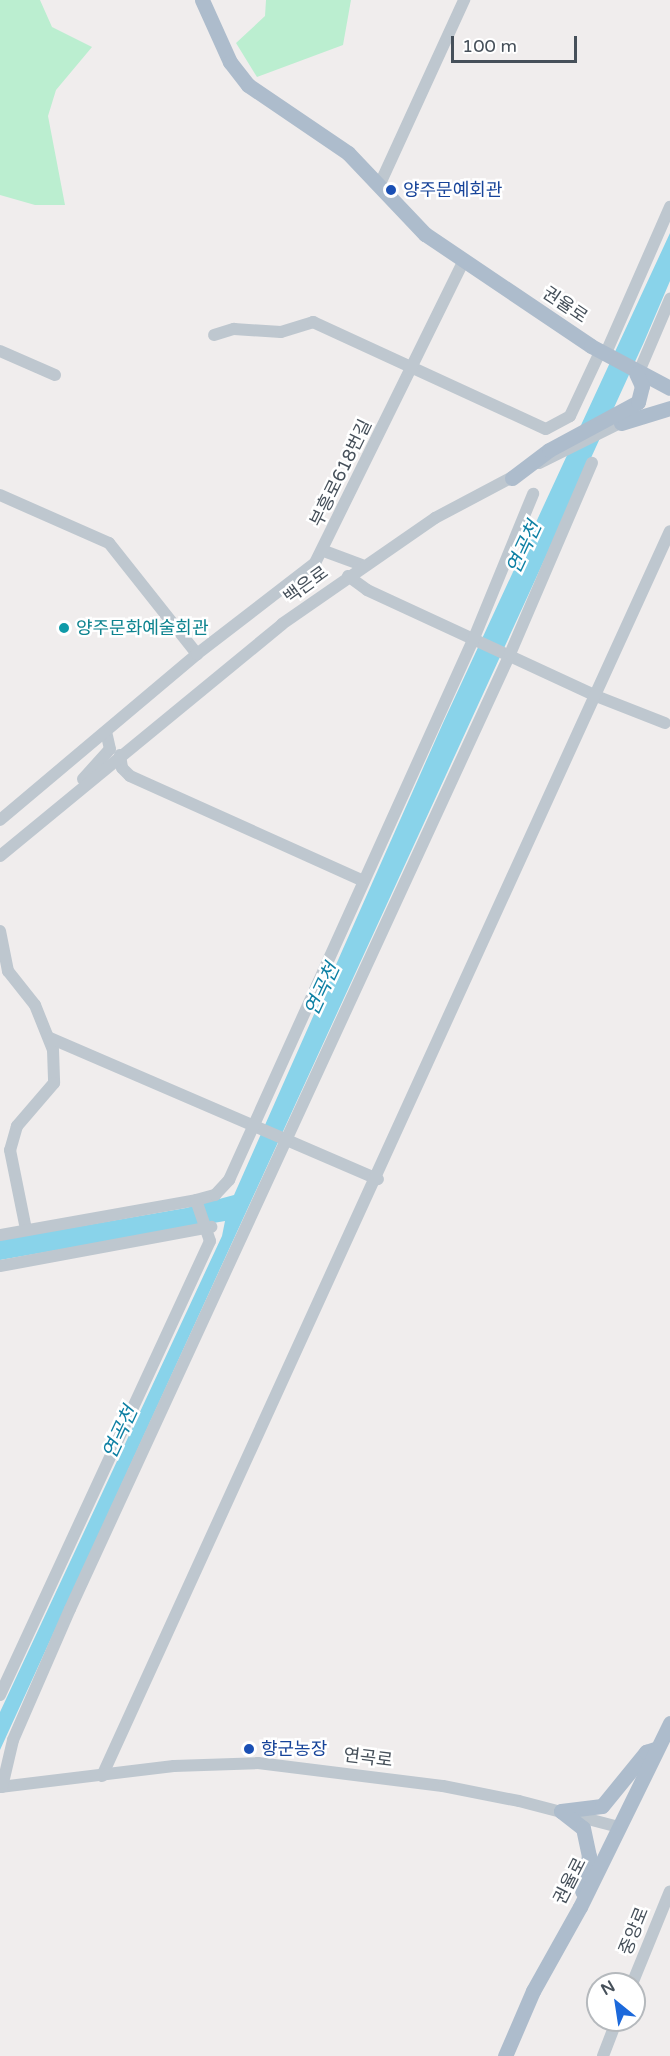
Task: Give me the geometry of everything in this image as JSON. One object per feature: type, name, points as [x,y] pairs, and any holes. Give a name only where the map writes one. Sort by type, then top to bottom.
[{"type":"main road","name":"권율로","points":[[202,0],[231,62],[248,85],[340,147],[425,234],[463,262],[638,374]]},
{"type":"main road","points":[[638,374],[670,381]]},
{"type":"main road","points":[[638,374],[670,388]]},
{"type":"main road","points":[[615,422],[638,402],[642,394],[638,374]]},
{"type":"main road","points":[[512,478],[550,454],[615,422],[670,408]]},
{"type":"main road","name":"권율로","points":[[505,2056],[533,1991],[579,1907],[670,1724]]},
{"type":"main road","points":[[561,1811],[602,1806],[646,1752],[658,1748]]},
{"type":"main road","points":[[561,1811],[583,1828],[587,1844],[589,1856],[579,1907]]},
{"type":"street","points":[[380,186],[464,0]]},
{"type":"street","points":[[214,335],[234,329],[281,332],[313,322],[413,365],[546,429],[570,416],[603,353],[670,207]]},
{"type":"street","name":"부흥로618번길","points":[[0,820],[197,654],[292,584],[324,551],[463,262]]},
{"type":"street","points":[[638,374],[670,299]]},
{"type":"street","points":[[0,351],[55,375]]},
{"type":"street","points":[[615,422],[670,400]]},
{"type":"street","points":[[1,1787],[13,1740],[70,1609],[288,1141],[510,654],[592,464]]},
{"type":"street","name":"백은로","points":[[0,856],[282,624],[362,565],[435,518],[512,478]]},
{"type":"street","points":[[0,1235],[196,1200],[215,1195],[229,1180],[474,638],[533,494]]},
{"type":"street","points":[[0,495],[110,543],[197,654]]},
{"type":"street","points":[[102,1776],[378,1179],[670,531]]},
{"type":"street","points":[[324,551],[362,565]]},
{"type":"street","points":[[348,576],[367,590],[510,654],[596,696],[665,723]]},
{"type":"street","points":[[106,731],[123,753],[122,768],[130,776],[364,881]]},
{"type":"street","points":[[55,810],[110,749],[106,731]]},
{"type":"street","points":[[0,931],[8,971],[35,1005],[50,1038],[54,1083],[17,1126],[10,1150],[26,1229]]},
{"type":"street","points":[[50,1038],[254,1128],[378,1179]]},
{"type":"street","points":[[0,1695],[210,1241],[208,1227],[196,1200]]},
{"type":"street","points":[[0,1266],[208,1227]]},
{"type":"street","name":"연곡로","points":[[1,1787],[174,1767],[258,1763],[443,1786],[561,1811],[619,1827]]},
{"type":"street","name":"중앙로","points":[[637,1972],[670,1891]]},
{"type":"street","points":[[603,2056],[612,2032]]},
{"type":"green space","points":[[0,0],[40,0],[52,27],[92,47],[56,90],[48,116],[65,205],[35,205],[0,195]]},
{"type":"green space","points":[[266,0],[351,0],[343,45],[257,77],[236,43],[265,16]]},
{"type":"water","name":"연곡천","points":[[670,233],[670,281],[644,342],[0,1750],[0,1712],[222,1236],[225,1221],[0,1260],[0,1240],[186,1208],[234,1195],[443,723]]},
{"type":"place","name":"양주문예회관","points":[[391,190]]},
{"type":"place","name":"양주문화예술회관","points":[[64,628]]},
{"type":"place","name":"향군농장","points":[[249,1749]]}]
